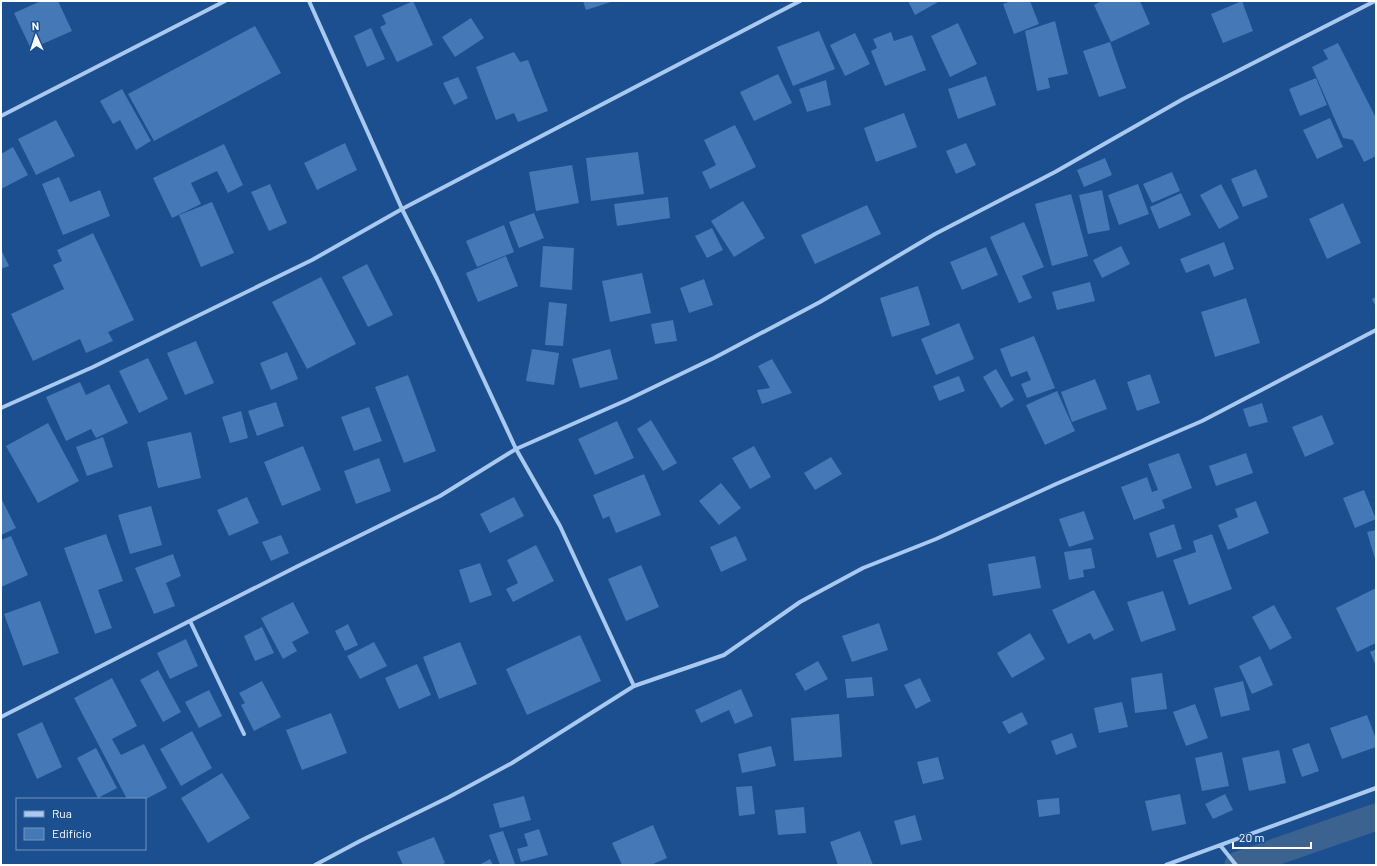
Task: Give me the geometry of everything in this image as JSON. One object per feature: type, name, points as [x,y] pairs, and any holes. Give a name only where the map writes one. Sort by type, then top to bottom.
[{"type":"street","points":[[1,116],[225,1]]},
{"type":"street","points":[[309,1],[402,209],[437,279],[516,449],[560,526],[634,686]]},
{"type":"street","points":[[1,408],[93,367],[312,260],[402,209],[800,1]]},
{"type":"street","points":[[1,717],[440,496],[516,449],[626,400],[721,354],[820,302],[935,234],[1055,172],[1183,98],[1375,1]]},
{"type":"street","points":[[315,865],[449,797],[512,763],[634,686],[724,655],[800,602],[863,568],[936,538],[1202,421],[1376,330]]},
{"type":"street","points":[[190,621],[244,734]]},
{"type":"street","points":[[1166,865],[1376,788]]},
{"type":"street","points":[[1220,845],[1236,865]]},
{"type":"building","points":[[41,1],[58,1],[72,31],[31,49],[14,13]]},
{"type":"building","points":[[413,1],[433,45],[397,62],[380,27],[386,24],[382,15]]},
{"type":"building","points":[[583,1],[614,1],[586,10]]},
{"type":"building","points":[[908,1],[940,1],[915,15]]},
{"type":"building","points":[[1011,1],[1030,1],[1039,24],[1014,34],[1003,4]]},
{"type":"building","points":[[1101,1],[1140,1],[1150,24],[1111,42],[1094,5]]},
{"type":"building","points":[[1242,1],[1253,31],[1223,43],[1211,14]]},
{"type":"building","points":[[471,18],[484,38],[455,57],[442,37]]},
{"type":"building","points":[[1055,21],[1068,74],[1048,78],[1050,88],[1037,91],[1025,31]]},
{"type":"building","points":[[958,23],[977,64],[950,77],[931,36]]},
{"type":"building","points":[[255,26],[281,73],[154,141],[128,94]]},
{"type":"building","points":[[371,28],[385,59],[367,67],[354,36]]},
{"type":"building","points":[[819,31],[835,69],[793,86],[777,47]]},
{"type":"building","points":[[891,32],[894,41],[912,35],[926,70],[885,86],[871,51],[877,48],[873,39]]},
{"type":"building","points":[[855,33],[870,64],[845,76],[830,45]]},
{"type":"building","points":[[1110,42],[1126,88],[1099,97],[1083,51]]},
{"type":"building","points":[[1338,43],[1376,118],[1376,156],[1364,162],[1353,140],[1343,138],[1312,67],[1328,59],[1323,50]]},
{"type":"building","points":[[514,52],[520,62],[528,60],[548,111],[518,122],[514,113],[496,120],[476,67]]},
{"type":"building","points":[[778,74],[792,103],[754,121],[740,92]]},
{"type":"building","points":[[986,76],[996,105],[958,119],[948,89]]},
{"type":"building","points":[[458,77],[468,98],[454,105],[443,83]]},
{"type":"building","points":[[1316,78],[1327,105],[1300,116],[1289,89]]},
{"type":"building","points":[[826,80],[831,105],[807,112],[799,89]]},
{"type":"building","points":[[122,89],[151,141],[136,150],[120,120],[113,124],[100,101]]},
{"type":"building","points":[[904,113],[917,147],[876,162],[864,128]]},
{"type":"building","points":[[1330,118],[1343,147],[1317,159],[1303,130]]},
{"type":"building","points":[[56,120],[75,156],[36,175],[18,139]]},
{"type":"building","points":[[735,125],[756,167],[710,189],[702,172],[716,165],[704,140]]},
{"type":"building","points":[[345,143],[357,170],[317,190],[304,163]]},
{"type":"building","points":[[966,143],[976,165],[956,174],[946,151]]},
{"type":"building","points":[[224,144],[243,185],[228,193],[217,171],[191,183],[201,204],[172,218],[153,178]]},
{"type":"building","points":[[13,147],[28,175],[1,189],[1,154]]},
{"type":"building","points":[[638,152],[644,194],[591,201],[586,158]]},
{"type":"building","points":[[1105,158],[1112,175],[1084,187],[1077,170]]},
{"type":"building","points":[[572,165],[579,203],[536,211],[529,172]]},
{"type":"building","points":[[1256,169],[1268,197],[1243,207],[1231,179]]},
{"type":"building","points":[[1172,172],[1180,191],[1152,203],[1143,184]]},
{"type":"building","points":[[59,177],[70,202],[100,190],[110,216],[63,235],[42,184]]},
{"type":"building","points":[[270,184],[287,223],[269,231],[251,192]]},
{"type":"building","points":[[1138,184],[1149,214],[1119,225],[1108,195]]},
{"type":"building","points":[[1221,184],[1239,218],[1219,229],[1200,195]]},
{"type":"building","points":[[1102,190],[1110,230],[1088,234],[1079,195]]},
{"type":"building","points":[[1181,193],[1191,215],[1159,229],[1150,207]]},
{"type":"building","points":[[1071,194],[1088,256],[1052,266],[1035,204]]},
{"type":"building","points":[[668,197],[670,218],[617,226],[614,204]]},
{"type":"building","points":[[743,201],[765,238],[734,257],[711,221]]},
{"type":"building","points":[[212,202],[234,253],[201,267],[179,215]]},
{"type":"building","points":[[1343,203],[1361,243],[1327,259],[1309,219]]},
{"type":"building","points":[[867,205],[881,234],[815,264],[801,235]]},
{"type":"building","points":[[534,213],[544,238],[519,248],[509,222]]},
{"type":"building","points":[[1024,222],[1044,267],[1022,276],[1032,298],[1019,303],[990,237]]},
{"type":"building","points":[[504,225],[514,252],[477,267],[466,241]]},
{"type":"building","points":[[712,228],[723,250],[707,258],[695,236]]},
{"type":"building","points":[[93,233],[134,320],[108,332],[113,341],[86,353],[80,339],[33,361],[11,314],[64,289],[53,265],[62,261],[57,250]]},
{"type":"building","points":[[1224,242],[1234,269],[1214,277],[1209,264],[1186,273],[1180,259]]},
{"type":"building","points":[[543,246],[574,248],[572,290],[540,287]]},
{"type":"building","points":[[1121,246],[1130,264],[1102,278],[1093,260]]},
{"type":"building","points":[[986,247],[998,275],[962,290],[950,262]]},
{"type":"building","points":[[1,249],[9,266],[1,269]]},
{"type":"building","points":[[506,256],[518,286],[478,302],[466,273]]},
{"type":"building","points":[[367,264],[393,315],[368,327],[342,277]]},
{"type":"building","points":[[642,273],[651,313],[610,322],[602,281]]},
{"type":"building","points":[[321,277],[356,344],[307,369],[272,302]]},
{"type":"building","points":[[704,279],[713,305],[689,313],[680,288]]},
{"type":"building","points":[[1090,282],[1095,301],[1057,310],[1052,292]]},
{"type":"building","points":[[918,286],[930,325],[892,337],[880,298]]},
{"type":"building","points":[[1376,297],[1376,307],[1372,299]]},
{"type":"building","points":[[1246,298],[1260,343],[1215,357],[1201,312]]},
{"type":"building","points":[[549,302],[567,304],[563,346],[545,345]]},
{"type":"building","points":[[673,320],[677,341],[655,344],[651,324]]},
{"type":"building","points":[[959,323],[974,359],[936,375],[921,339]]},
{"type":"building","points":[[1034,336],[1055,388],[1027,398],[1021,384],[1031,380],[1027,371],[1011,377],[1000,349]]},
{"type":"building","points":[[196,341],[214,383],[185,395],[167,353]]},
{"type":"building","points":[[532,349],[559,353],[554,385],[526,381]]},
{"type":"building","points":[[610,349],[618,379],[580,388],[572,359]]},
{"type":"building","points":[[287,352],[298,379],[271,390],[260,363]]},
{"type":"building","points":[[148,358],[168,399],[139,413],[119,371]]},
{"type":"building","points":[[772,359],[792,393],[762,404],[757,390],[770,388],[758,366]]},
{"type":"building","points":[[996,369],[1014,400],[1001,408],[983,377]]},
{"type":"building","points":[[1150,374],[1160,403],[1137,411],[1127,382]]},
{"type":"building","points":[[408,375],[436,451],[404,463],[375,387]]},
{"type":"building","points":[[959,376],[965,391],[939,401],[933,386]]},
{"type":"building","points":[[1095,379],[1107,409],[1072,422],[1061,392]]},
{"type":"building","points":[[80,382],[86,395],[109,384],[128,423],[96,438],[91,429],[66,441],[46,397]]},
{"type":"building","points":[[1057,391],[1075,431],[1045,445],[1026,405]]},
{"type":"building","points":[[276,402],[284,426],[257,436],[248,411]]},
{"type":"building","points":[[1262,403],[1268,422],[1249,427],[1243,409]]},
{"type":"building","points":[[369,407],[382,441],[354,451],[341,417]]},
{"type":"building","points":[[241,411],[248,438],[230,443],[222,417]]},
{"type":"building","points":[[1322,415],[1334,444],[1305,457],[1292,427]]},
{"type":"building","points":[[651,420],[677,463],[663,471],[637,429]]},
{"type":"building","points":[[617,421],[634,458],[595,475],[578,439]]},
{"type":"building","points":[[48,423],[79,481],[38,503],[6,446]]},
{"type":"building","points":[[191,432],[201,478],[158,488],[147,442]]},
{"type":"building","points":[[103,437],[113,467],[87,476],[76,447]]},
{"type":"building","points":[[303,446],[321,490],[282,506],[264,462]]},
{"type":"building","points":[[754,446],[771,477],[750,489],[732,458]]},
{"type":"building","points":[[1179,453],[1192,488],[1162,500],[1165,508],[1134,520],[1121,487],[1147,477],[1152,492],[1158,490],[1148,464]]},
{"type":"building","points":[[1246,453],[1253,473],[1216,486],[1209,466]]},
{"type":"building","points":[[831,457],[842,474],[815,490],[804,473]]},
{"type":"building","points":[[379,458],[391,491],[356,504],[344,471]]},
{"type":"building","points":[[644,474],[661,515],[616,533],[609,516],[603,519],[593,495]]},
{"type":"building","points":[[721,483],[741,508],[719,525],[699,501]]},
{"type":"building","points":[[1364,490],[1376,519],[1355,528],[1343,498]]},
{"type":"building","points":[[247,497],[259,523],[229,536],[217,510]]},
{"type":"building","points":[[514,497],[524,516],[490,533],[480,514]]},
{"type":"building","points":[[1,498],[16,528],[1,535]]},
{"type":"building","points":[[1256,501],[1269,533],[1228,550],[1218,525],[1238,517],[1235,509]]},
{"type":"building","points":[[151,506],[162,545],[130,554],[118,515]]},
{"type":"building","points":[[1084,511],[1094,539],[1069,547],[1059,519]]},
{"type":"building","points":[[1174,524],[1182,549],[1157,558],[1149,533]]},
{"type":"building","points":[[1376,530],[1376,562],[1367,532]]},
{"type":"building","points":[[106,534],[123,581],[98,590],[112,628],[95,634],[64,548]]},
{"type":"building","points":[[1212,534],[1232,589],[1189,605],[1173,560],[1196,552],[1193,541]]},
{"type":"building","points":[[281,535],[289,553],[271,561],[262,542]]},
{"type":"building","points":[[11,536],[28,575],[1,587],[1,540]]},
{"type":"building","points":[[736,536],[747,560],[721,572],[710,547]]},
{"type":"building","points":[[536,545],[554,581],[513,602],[506,589],[518,583],[507,560]]},
{"type":"building","points":[[1091,548],[1095,568],[1083,570],[1084,577],[1069,580],[1064,552]]},
{"type":"building","points":[[173,554],[181,576],[166,583],[175,606],[154,614],[135,568]]},
{"type":"building","points":[[1035,556],[1041,588],[993,596],[988,564]]},
{"type":"building","points":[[480,563],[492,595],[470,603],[459,570]]},
{"type":"building","points":[[641,565],[659,607],[626,621],[608,579]]},
{"type":"building","points":[[1376,588],[1376,643],[1357,652],[1336,608]]},
{"type":"building","points":[[1094,590],[1114,630],[1094,640],[1090,633],[1068,644],[1052,610]]},
{"type":"building","points":[[1163,591],[1176,630],[1141,642],[1127,602]]},
{"type":"building","points":[[40,601],[59,653],[23,666],[4,614]]},
{"type":"building","points":[[293,602],[309,633],[292,642],[297,651],[283,659],[261,618]]},
{"type":"building","points":[[1274,605],[1292,638],[1270,650],[1252,617]]},
{"type":"building","points":[[879,623],[888,650],[852,662],[842,636]]},
{"type":"building","points":[[348,624],[358,645],[345,651],[335,631]]},
{"type":"building","points":[[262,627],[274,653],[255,661],[244,636]]},
{"type":"building","points":[[1030,633],[1045,659],[1012,678],[997,653]]},
{"type":"building","points":[[580,635],[601,681],[527,715],[506,669]]},
{"type":"building","points":[[186,639],[198,666],[170,679],[157,653]]},
{"type":"building","points":[[374,642],[387,666],[360,679],[347,656]]},
{"type":"building","points":[[460,642],[477,684],[439,699],[423,657]]},
{"type":"building","points":[[1376,649],[1376,666],[1370,652]]},
{"type":"building","points":[[1260,656],[1273,685],[1252,694],[1239,666]]},
{"type":"building","points":[[818,661],[828,679],[805,691],[795,674]]},
{"type":"building","points":[[417,664],[431,695],[399,709],[385,678]]},
{"type":"building","points":[[158,670],[181,712],[163,722],[140,680]]},
{"type":"building","points":[[1162,673],[1167,709],[1135,713],[1131,678]]},
{"type":"building","points":[[872,677],[874,696],[847,698],[845,679]]},
{"type":"building","points":[[112,678],[137,726],[112,739],[121,755],[144,744],[167,788],[146,799],[126,798],[74,698]]},
{"type":"building","points":[[920,678],[931,701],[916,709],[904,685]]},
{"type":"building","points":[[262,681],[281,717],[254,731],[241,705],[245,703],[239,693]]},
{"type":"building","points":[[1243,681],[1250,710],[1221,717],[1214,688]]},
{"type":"building","points":[[741,689],[753,716],[735,724],[729,710],[701,723],[695,710]]},
{"type":"building","points":[[209,690],[222,716],[199,728],[185,702]]},
{"type":"building","points":[[1122,702],[1128,727],[1099,733],[1094,708]]},
{"type":"building","points":[[1195,704],[1208,738],[1186,746],[1173,712]]},
{"type":"building","points":[[1022,712],[1028,724],[1009,734],[1002,722]]},
{"type":"building","points":[[331,713],[347,753],[302,770],[286,730]]},
{"type":"building","points":[[839,714],[842,757],[794,761],[791,718]]},
{"type":"building","points":[[1367,715],[1376,739],[1376,747],[1342,759],[1330,728]]},
{"type":"building","points":[[42,722],[62,767],[37,779],[17,734]]},
{"type":"building","points":[[192,731],[212,768],[181,786],[160,749]]},
{"type":"building","points":[[1072,733],[1077,747],[1056,755],[1051,741]]},
{"type":"building","points":[[1309,743],[1319,771],[1302,777],[1292,749]]},
{"type":"building","points":[[771,746],[776,766],[742,773],[738,754]]},
{"type":"building","points":[[96,748],[117,788],[98,798],[77,758]]},
{"type":"building","points":[[1279,750],[1286,783],[1249,791],[1242,758]]},
{"type":"building","points":[[1222,752],[1229,786],[1202,791],[1195,758]]},
{"type":"building","points":[[938,757],[944,779],[923,784],[917,762]]},
{"type":"building","points":[[222,773],[250,818],[208,843],[181,798]]},
{"type":"building","points":[[752,786],[755,814],[739,816],[736,787]]},
{"type":"building","points":[[1180,794],[1186,824],[1152,831],[1145,801]]},
{"type":"building","points":[[1225,794],[1233,810],[1213,819],[1205,804]]},
{"type":"building","points":[[524,796],[531,820],[500,828],[493,804]]},
{"type":"building","points":[[1059,798],[1060,814],[1039,817],[1037,800]]},
{"type":"building","points":[[804,807],[806,833],[778,835],[775,810]]},
{"type":"building","points":[[915,815],[922,840],[901,845],[894,821]]},
{"type":"building","points":[[653,825],[667,858],[651,865],[622,865],[612,843]]},
{"type":"building","points":[[539,829],[548,855],[521,862],[517,849],[528,846],[524,834]]},
{"type":"building","points":[[503,831],[515,864],[513,865],[500,865],[489,835]]},
{"type":"building","points":[[860,831],[873,865],[838,865],[830,842]]},
{"type":"building","points":[[434,837],[445,863],[441,865],[403,865],[397,852]]},
{"type":"building","points":[[490,859],[493,865],[479,865]]},
{"type":"waterway","points":[[1238,865],[1376,817]]}]
